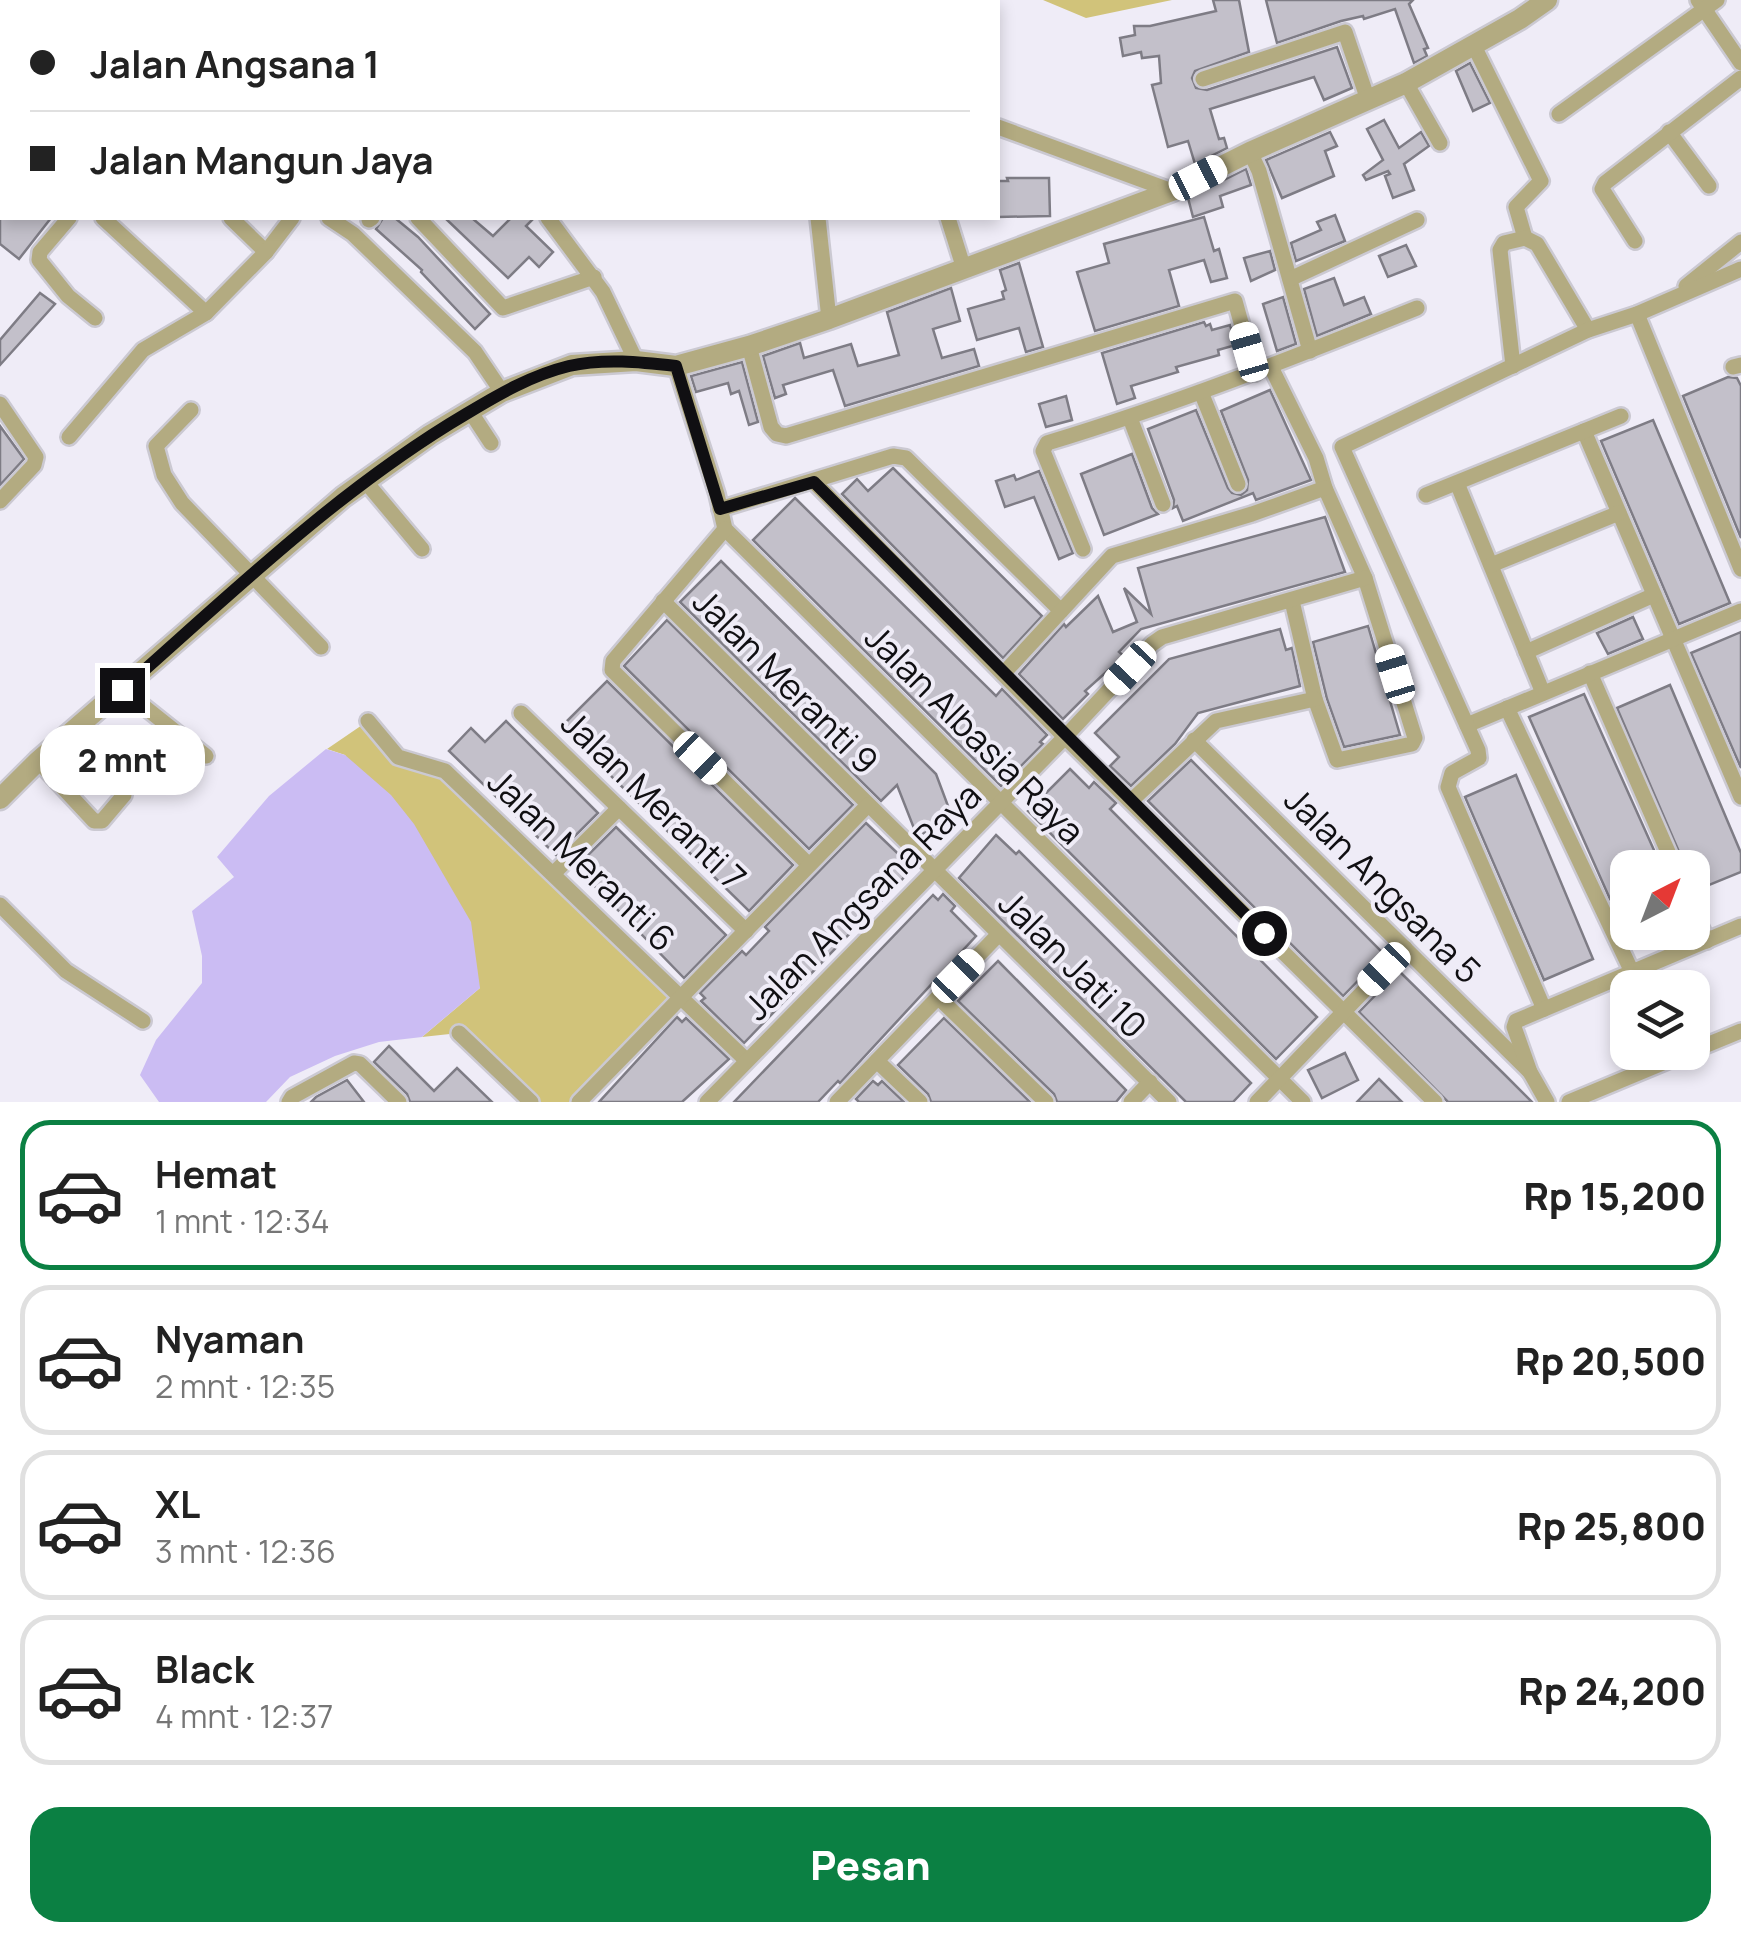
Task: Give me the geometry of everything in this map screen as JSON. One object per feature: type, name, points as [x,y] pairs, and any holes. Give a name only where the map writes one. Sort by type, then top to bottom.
[{"type":"street","points":[[0,798],[365,480],[502,392],[572,366],[636,361],[676,366],[749,346],[1172,192],[1250,152],[1406,84],[1546,0]]},
{"type":"street","points":[[1559,114],[1706,3],[1739,54]]},
{"type":"street","points":[[1203,79],[1344,32],[1368,100]]},
{"type":"street","points":[[1474,46],[1541,181],[1518,203],[1525,238]]},
{"type":"street","points":[[1635,241],[1602,189],[1605,182],[1741,78]]},
{"type":"street","points":[[1406,84],[1440,142]]},
{"type":"street","points":[[1000,128],[1172,192]]},
{"type":"street","points":[[1669,132],[1709,186]]},
{"type":"street","points":[[1250,152],[1260,171],[1310,351]]},
{"type":"street","points":[[68,220],[40,252],[40,260],[68,296],[95,318]]},
{"type":"street","points":[[105,220],[206,313]]},
{"type":"street","points":[[233,220],[266,252]]},
{"type":"street","points":[[68,437],[143,350],[206,313],[266,252],[290,220]]},
{"type":"street","points":[[332,220],[353,234],[475,352],[502,392]]},
{"type":"street","points":[[420,220],[506,309],[594,277]]},
{"type":"street","points":[[550,220],[594,277],[636,361]]},
{"type":"street","points":[[818,220],[829,319]]},
{"type":"street","points":[[949,220],[964,269]]},
{"type":"street","points":[[1290,279],[1417,220]]},
{"type":"street","points":[[1513,366],[1500,250],[1504,243],[1525,238],[1537,244],[1588,330]]},
{"type":"street","points":[[1667,301],[1741,242]]},
{"type":"street","points":[[1544,1010],[1448,786],[1452,773],[1479,758],[1342,447],[1588,330],[1637,314],[1741,269]]},
{"type":"street","points":[[749,346],[771,427],[786,436],[1235,301],[1255,373]]},
{"type":"street","points":[[1083,549],[1042,451],[1047,442],[1130,418],[1255,373],[1417,308]]},
{"type":"street","points":[[1637,314],[1741,569]]},
{"type":"street","points":[[676,366],[725,529]]},
{"type":"street","points":[[1271,367],[1316,458],[1325,488],[1365,578],[1415,738],[1412,744],[1340,761],[1334,756],[1315,698],[1292,601]]},
{"type":"street","points":[[1201,392],[1238,484]]},
{"type":"street","points":[[0,404],[36,456],[34,465],[0,501]]},
{"type":"street","points":[[191,410],[156,446],[164,474],[182,503],[321,647]]},
{"type":"street","points":[[470,411],[490,442]]},
{"type":"street","points":[[1426,495],[1621,416]]},
{"type":"street","points":[[1130,418],[1163,504]]},
{"type":"street","points":[[1584,431],[1741,797]]},
{"type":"street","points":[[720,509],[893,456],[906,458],[1061,611]]},
{"type":"street","points":[[365,480],[422,548]]},
{"type":"street","points":[[814,482],[1435,1102]]},
{"type":"street","points":[[1457,483],[1543,693]]},
{"type":"street","points":[[1003,674],[1112,556],[1325,488]]},
{"type":"street","points":[[1491,566],[1619,513]]},
{"type":"street","name":"Jalan Meranti 9","points":[[725,529],[663,601],[934,870]]},
{"type":"street","name":"Jalan Albasia Raya","points":[[725,529],[1303,1102]]},
{"type":"street","name":"Jalan Angsana Raya","points":[[708,1102],[1152,644],[1162,637],[1365,578]]},
{"type":"street","points":[[1526,652],[1654,595]]},
{"type":"street","points":[[663,601],[613,661],[612,670],[809,865]]},
{"type":"street","points":[[1467,725],[1741,611]]},
{"type":"street","points":[[1590,673],[1667,850]]},
{"type":"street","points":[[122,690],[206,756]]},
{"type":"street","points":[[1131,802],[1216,721],[1315,698]]},
{"type":"street","points":[[1506,708],[1631,970]]},
{"type":"street","name":"Jalan Meranti 7","points":[[521,713],[746,930]]},
{"type":"street","name":"Jalan Meranti 6","points":[[368,721],[398,758],[446,771],[746,1060]]},
{"type":"street","name":"Jalan Angsana 5","points":[[1194,740],[1530,1072]]},
{"type":"street","points":[[38,761],[94,821],[102,821],[124,795]]},
{"type":"street","points":[[579,1102],[868,804]]},
{"type":"street","points":[[554,872],[619,808]]},
{"type":"street","name":"Jalan Jati 10","points":[[934,870],[1169,1102]]},
{"type":"street","points":[[0,904],[66,971],[143,1021]]},
{"type":"street","points":[[1710,939],[1741,926]]},
{"type":"street","points":[[836,1102],[1000,934]]},
{"type":"street","points":[[1257,1102],[1404,948]]},
{"type":"street","points":[[1637,970],[1684,950]]},
{"type":"street","points":[[1547,1102],[1530,1072],[1514,1024],[1610,982]]},
{"type":"street","points":[[938,998],[1046,1102]]},
{"type":"street","points":[[1710,1044],[1741,1031]]},
{"type":"street","points":[[459,1033],[530,1102]]},
{"type":"street","points":[[878,1061],[920,1102]]},
{"type":"street","points":[[289,1102],[354,1063],[360,1064],[399,1102]]},
{"type":"street","points":[[1569,1102],[1647,1070]]},
{"type":"street","points":[[1130,1102],[1150,1082]]},
{"type":"shaded area","points":[[1043,0],[1172,0],[1086,18]]},
{"type":"shaded area","points":[[368,721],[387,746],[428,765],[680,998],[579,1102],[531,1102],[459,1033],[422,1037],[480,988],[345,755],[327,749]]},
{"type":"shaded area","points":[[326,749],[345,755],[391,795],[414,824],[471,922],[480,988],[422,1037],[379,1042],[335,1056],[290,1077],[266,1102],[159,1102],[140,1075],[156,1040],[202,983],[202,956],[192,911],[234,877],[217,857],[269,796]]},
{"type":"building","points":[[1213,0],[1239,0],[1249,52],[1195,71],[1192,78],[1196,88],[1207,90],[1337,47],[1352,88],[1324,100],[1314,77],[1210,109],[1219,139],[1224,138],[1227,148],[1195,164],[1188,141],[1168,147],[1152,85],[1161,83],[1159,56],[1142,58],[1141,52],[1123,56],[1120,38],[1135,35],[1134,26],[1216,11]]},
{"type":"building","points":[[1266,0],[1413,0],[1409,4],[1428,48],[1424,49],[1427,56],[1414,63],[1395,9],[1364,19],[1363,16],[1341,21],[1277,43]]},
{"type":"building","points":[[1470,63],[1490,103],[1473,111],[1456,71]]},
{"type":"building","points":[[1384,120],[1399,148],[1421,132],[1429,146],[1404,164],[1414,190],[1393,198],[1385,176],[1390,174],[1388,171],[1366,180],[1363,175],[1383,160],[1367,129]]},
{"type":"building","points":[[1330,132],[1337,146],[1325,151],[1334,176],[1282,198],[1266,160]]},
{"type":"building","points":[[1246,169],[1251,185],[1220,196],[1223,207],[1193,217],[1188,198]]},
{"type":"building","points":[[1007,178],[1049,178],[1050,216],[1000,217],[1000,181],[1008,181]]},
{"type":"building","points":[[1335,215],[1345,241],[1296,261],[1291,243],[1321,230],[1317,222]]},
{"type":"building","points":[[1204,217],[1227,278],[1211,282],[1204,260],[1169,270],[1179,306],[1095,331],[1077,272],[1109,263],[1104,244]]},
{"type":"building","points":[[0,220],[49,220],[19,259],[0,244]]},
{"type":"building","points":[[382,220],[397,220],[490,314],[475,329],[422,270],[376,229]]},
{"type":"building","points":[[447,220],[474,220],[493,236],[509,220],[532,220],[526,226],[553,252],[539,267],[529,257],[508,278]]},
{"type":"building","points":[[1406,245],[1416,266],[1388,277],[1379,256]]},
{"type":"building","points":[[1270,251],[1275,270],[1251,281],[1244,258]]},
{"type":"building","points":[[1019,263],[1043,347],[1026,352],[1019,328],[977,340],[968,309],[1004,299],[1002,292],[1006,290],[1000,270]]},
{"type":"building","points":[[1334,278],[1344,305],[1364,297],[1371,314],[1317,336],[1304,289]]},
{"type":"building","points":[[951,288],[960,321],[933,329],[942,358],[974,349],[979,366],[845,406],[833,370],[783,385],[786,394],[775,398],[763,356],[800,343],[804,358],[851,344],[858,366],[899,355],[887,312]]},
{"type":"building","points":[[40,293],[55,304],[0,365],[0,340]]},
{"type":"building","points":[[1283,297],[1296,344],[1277,351],[1263,304]]},
{"type":"building","points":[[1204,322],[1212,330],[1230,325],[1236,345],[1218,350],[1219,355],[1176,367],[1178,372],[1131,386],[1135,398],[1117,404],[1102,353]]},
{"type":"building","points":[[742,362],[758,422],[749,425],[739,391],[731,394],[728,383],[696,392],[691,376]]},
{"type":"building","points":[[1728,377],[1737,378],[1741,386],[1741,538],[1683,396]]},
{"type":"building","points":[[1270,390],[1311,480],[1256,500],[1253,493],[1183,521],[1177,506],[1173,508],[1174,500],[1148,429],[1196,410],[1228,488],[1241,495],[1247,490],[1248,480],[1221,411]]},
{"type":"building","points":[[1066,396],[1072,420],[1046,427],[1039,404]]},
{"type":"building","points":[[1653,420],[1730,603],[1679,624],[1601,441]]},
{"type":"building","points":[[0,426],[24,459],[0,485]]},
{"type":"building","points":[[1132,454],[1152,508],[1158,514],[1104,535],[1081,474]]},
{"type":"building","points":[[893,468],[1042,616],[1003,658],[842,494],[857,479],[868,491]]},
{"type":"building","points":[[1039,471],[1073,553],[1059,559],[1034,497],[1005,507],[996,481],[1014,475],[1016,480]]},
{"type":"building","points":[[795,498],[996,696],[1002,689],[1047,735],[1040,742],[1043,744],[1001,786],[753,540]]},
{"type":"building","points":[[1325,517],[1345,572],[1141,629],[1119,652],[1124,656],[1085,691],[1088,694],[1063,719],[1019,674],[1064,624],[1066,627],[1098,596],[1113,632],[1137,622],[1124,588],[1151,614],[1138,568]]},
{"type":"building","points":[[721,561],[936,774],[954,822],[917,836],[897,785],[881,801],[680,602]]},
{"type":"building","points":[[1633,617],[1643,639],[1608,654],[1597,633]]},
{"type":"building","points":[[667,620],[853,805],[809,849],[624,666]]},
{"type":"building","points":[[1368,626],[1400,735],[1344,747],[1313,642]]},
{"type":"building","points":[[1280,629],[1286,650],[1292,648],[1300,686],[1198,713],[1175,744],[1131,786],[1110,766],[1119,757],[1095,733],[1169,659]]},
{"type":"building","points":[[1741,632],[1741,768],[1691,653]]},
{"type":"building","points":[[607,681],[793,865],[749,911],[561,727]]},
{"type":"building","points":[[1670,685],[1741,853],[1741,872],[1710,885],[1710,850],[1678,850],[1617,708]]},
{"type":"building","points":[[1584,694],[1654,850],[1610,850],[1610,899],[1529,717]]},
{"type":"building","points":[[506,721],[598,813],[556,855],[449,751],[471,728],[485,742]]},
{"type":"building","points":[[1191,760],[1381,951],[1382,956],[1343,996],[1148,801]]},
{"type":"building","points":[[1070,769],[1089,788],[1094,782],[1116,803],[1110,809],[1317,1017],[1276,1059],[1028,811]]},
{"type":"building","points":[[1516,775],[1593,959],[1544,980],[1465,797]]},
{"type":"building","points":[[866,823],[913,868],[744,1043],[701,1001],[705,998],[700,993],[742,951],[746,955],[769,931],[765,927]]},
{"type":"building","points":[[616,827],[726,935],[684,978],[576,867]]},
{"type":"building","points":[[996,835],[1016,854],[1019,851],[1251,1083],[1233,1102],[1186,1102],[959,878]]},
{"type":"building","points":[[943,894],[955,906],[951,911],[976,936],[840,1083],[818,1102],[734,1102],[933,895],[938,900]]},
{"type":"building","points":[[998,961],[1126,1090],[1116,1102],[1057,1102],[1054,1094],[958,1001]]},
{"type":"building","points":[[1399,971],[1532,1102],[1448,1102],[1359,1012]]},
{"type":"building","points":[[677,1017],[682,1022],[686,1018],[729,1059],[682,1102],[599,1102]]},
{"type":"building","points":[[944,1018],[1030,1102],[931,1102],[928,1094],[898,1065]]},
{"type":"building","points":[[389,1046],[434,1091],[457,1068],[492,1102],[410,1102],[407,1094],[374,1062]]},
{"type":"building","points":[[1345,1053],[1358,1080],[1322,1098],[1308,1070]]},
{"type":"building","points":[[1379,1079],[1402,1102],[1357,1102]]},
{"type":"building","points":[[347,1080],[364,1102],[311,1102],[316,1097]]},
{"type":"building","points":[[873,1081],[878,1085],[882,1081],[904,1102],[859,1102],[856,1099]]},
{"type":"route","points":[[122,690],[343,497],[430,435],[502,392],[572,366],[636,361],[676,366],[720,509],[814,482],[1264,933]]}]
